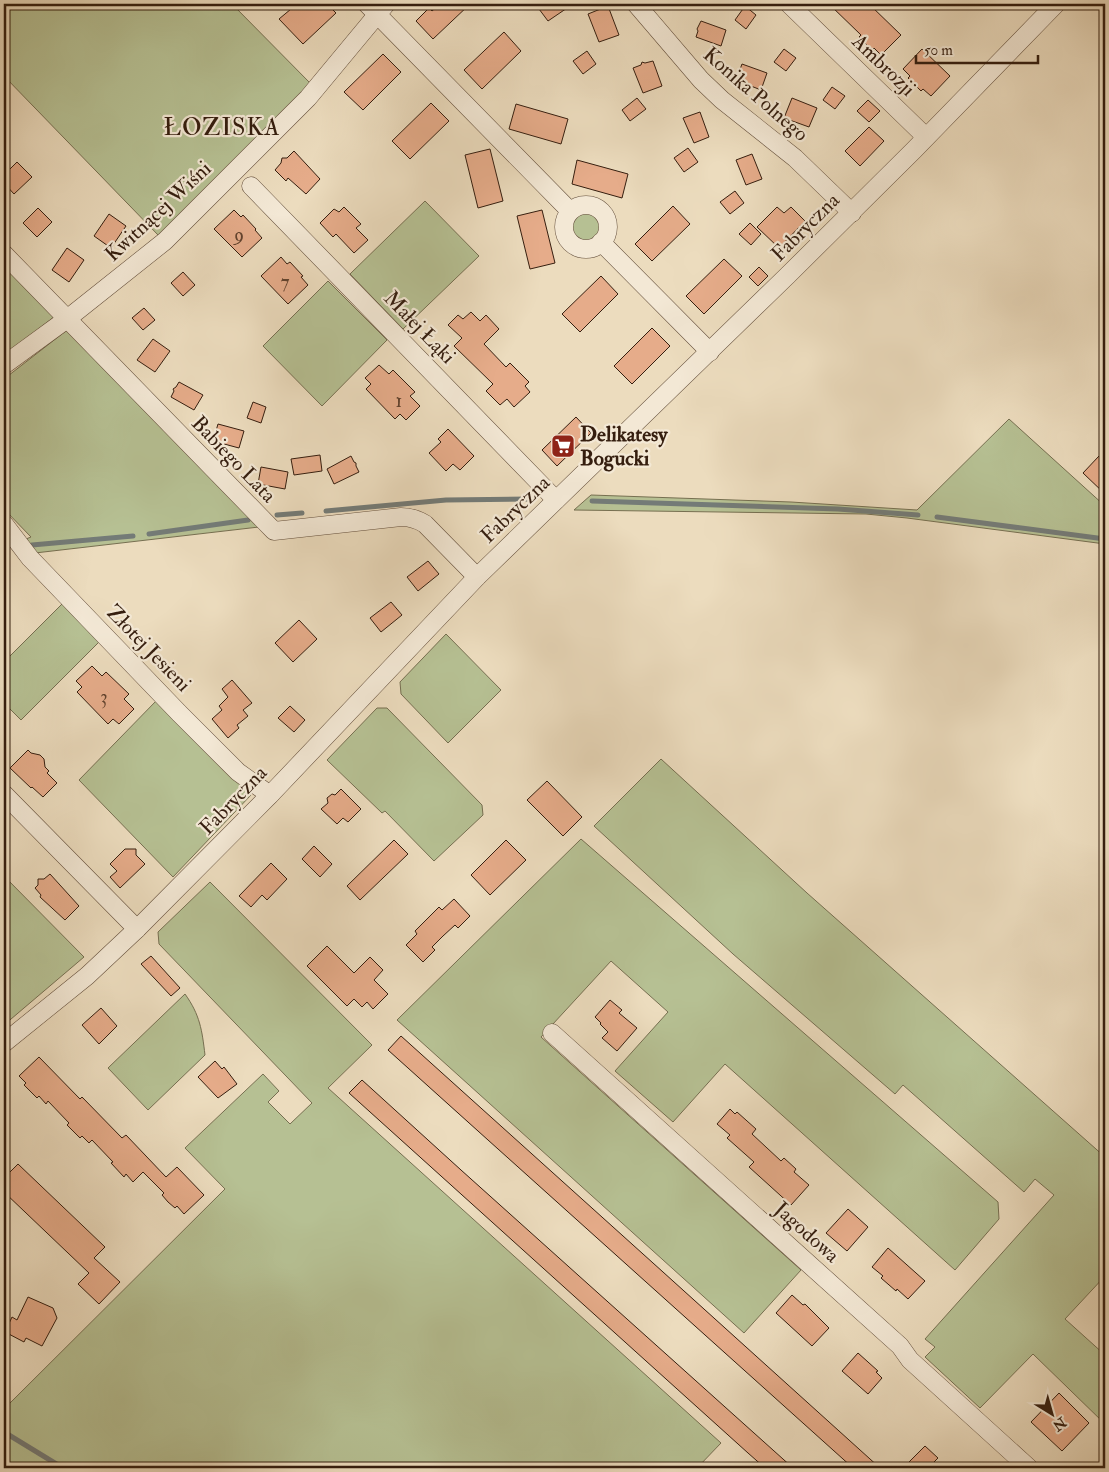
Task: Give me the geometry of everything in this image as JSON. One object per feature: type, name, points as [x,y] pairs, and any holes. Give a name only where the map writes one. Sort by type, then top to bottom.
[{"type":"street","name":"Konika Polnego","points":[[636,4],[701,80],[722,100],[795,158],[852,212]]},
{"type":"street","name":"Ambrozji","points":[[789,4],[926,137]]},
{"type":"street","name":"Fabryczna","points":[[4,1043],[87,976],[137,929],[270,795],[478,577],[852,212],[1056,4]]},
{"type":"street","points":[[377,7],[570,211]]},
{"type":"street","name":"Kwitnącej Wiśni","points":[[4,366],[67,319],[170,236],[308,98],[377,7]]},
{"type":"street","name":"Małej Łąki","points":[[251,186],[556,500]]},
{"type":"street","points":[[582,205],[589,205],[601,211],[607,223],[606,237],[601,242],[590,248],[578,248],[572,245],[565,235],[564,229],[566,216],[570,211],[582,205]]},
{"type":"street","points":[[601,242],[710,352]]},
{"type":"street","name":"Babiego Lata","points":[[4,254],[274,531],[410,517],[425,524],[478,577]]},
{"type":"street","name":"Złotej Jesieni","points":[[4,524],[41,570],[179,713],[238,772],[270,795]]},
{"type":"street","points":[[4,794],[137,929]]},
{"type":"street","name":"Jagodowa","points":[[552,1032],[900,1346],[910,1360],[1029,1468]]},
{"type":"green space","points":[[4,4],[232,4],[311,84],[159,236],[4,76]]},
{"type":"green space","points":[[425,201],[479,256],[403,329],[350,274]]},
{"type":"green space","points":[[586,212],[592,213],[600,221],[600,233],[592,241],[586,242],[580,241],[572,233],[571,227],[572,221],[580,213]]},
{"type":"green space","points":[[4,265],[54,317],[4,356]]},
{"type":"green space","points":[[328,281],[387,340],[322,406],[263,346]]},
{"type":"green space","points":[[67,330],[259,527],[35,553],[26,539],[31,537],[4,509],[4,379]]},
{"type":"green space","points":[[1009,419],[1105,506],[1105,544],[866,514],[574,510],[591,495],[791,502],[917,510]]},
{"type":"green space","points":[[64,602],[99,642],[21,720],[4,703],[4,662]]},
{"type":"green space","points":[[446,634],[501,690],[448,743],[401,694],[400,682]]},
{"type":"green space","points":[[157,700],[251,795],[173,877],[79,780]]},
{"type":"green space","points":[[377,708],[387,708],[482,805],[483,815],[434,861],[385,811],[382,813],[327,760]]},
{"type":"green space","points":[[661,759],[807,893],[1105,1157],[1105,1276],[1065,1319],[1105,1355],[1105,1424],[1033,1354],[980,1408],[925,1357],[935,1347],[925,1339],[1054,1195],[1035,1179],[1024,1192],[903,1085],[895,1094],[733,954],[594,826]]},
{"type":"green space","points":[[581,839],[998,1202],[999,1219],[955,1270],[725,1064],[673,1122],[615,1071],[668,1012],[611,961],[541,1037],[801,1270],[744,1333],[397,1020]]},
{"type":"green space","points":[[4,876],[84,957],[4,1025]]},
{"type":"green space","points":[[210,882],[372,1045],[328,1088],[721,1443],[697,1468],[4,1468],[4,1409],[225,1189],[185,1148],[263,1074],[279,1091],[268,1102],[290,1124],[312,1103],[159,944],[158,932]]},
{"type":"green space","points":[[185,994],[200,1023],[205,1055],[148,1110],[108,1068]]},
{"type":"building","points":[[297,4],[327,4],[336,13],[303,44],[279,19]]},
{"type":"building","points":[[440,4],[470,4],[433,39],[416,21],[429,8],[432,11]]},
{"type":"building","points":[[546,4],[573,4],[548,21],[539,9]]},
{"type":"building","points":[[829,4],[869,4],[901,35],[881,55],[874,48],[872,50],[859,37],[861,35]]},
{"type":"building","points":[[608,6],[619,35],[599,42],[588,14]]},
{"type":"building","points":[[745,6],[756,15],[746,29],[735,20]]},
{"type":"building","points":[[701,21],[726,30],[721,46],[696,37]]},
{"type":"building","points":[[504,32],[521,51],[482,89],[464,70]]},
{"type":"building","points":[[784,49],[796,58],[786,71],[774,62]]},
{"type":"building","points":[[922,49],[950,76],[931,96],[923,89],[921,91],[908,78],[910,76],[903,69]]},
{"type":"building","points":[[587,51],[596,64],[583,74],[573,61]]},
{"type":"building","points":[[383,54],[401,72],[363,110],[344,92]]},
{"type":"building","points":[[653,61],[662,86],[643,93],[633,68],[641,65],[642,62]]},
{"type":"building","points":[[742,64],[767,73],[761,90],[736,80]]},
{"type":"building","points":[[832,87],[845,96],[835,109],[823,100]]},
{"type":"building","points":[[637,98],[646,109],[630,121],[622,110]]},
{"type":"building","points":[[792,98],[817,108],[809,127],[784,118]]},
{"type":"building","points":[[868,100],[880,111],[869,122],[857,111]]},
{"type":"building","points":[[431,103],[449,121],[410,159],[392,141]]},
{"type":"building","points":[[516,104],[568,119],[561,144],[509,129]]},
{"type":"building","points":[[700,112],[709,137],[694,143],[683,118]]},
{"type":"building","points":[[869,127],[884,141],[860,166],[845,151]]},
{"type":"building","points":[[688,148],[698,162],[684,172],[674,158]]},
{"type":"building","points":[[490,149],[503,201],[478,208],[465,155]]},
{"type":"building","points":[[294,151],[320,179],[306,194],[288,178],[286,181],[275,170],[281,163],[282,158],[287,158]]},
{"type":"building","points":[[752,154],[762,179],[746,185],[736,160]]},
{"type":"building","points":[[577,160],[628,174],[622,198],[572,184]]},
{"type":"building","points":[[17,162],[32,177],[14,194],[4,183],[4,175]]},
{"type":"building","points":[[735,191],[744,203],[730,214],[720,202]]},
{"type":"building","points":[[673,206],[690,224],[652,261],[635,244]]},
{"type":"building","points":[[344,207],[361,224],[356,228],[368,240],[354,253],[336,234],[333,237],[320,223],[334,209],[339,212]]},
{"type":"building","points":[[777,207],[784,213],[791,207],[805,221],[779,248],[757,227]]},
{"type":"building","points":[[38,208],[52,222],[37,237],[23,223]]},
{"type":"building","points":[[234,210],[241,217],[243,215],[262,238],[242,257],[214,229]]},
{"type":"building","points":[[542,210],[555,263],[530,269],[517,216]]},
{"type":"building","points":[[109,214],[126,226],[111,248],[94,236]]},
{"type":"building","points":[[750,223],[761,234],[751,245],[739,234]]},
{"type":"building","points":[[67,248],[84,260],[69,282],[52,270]]},
{"type":"building","points":[[281,257],[287,264],[290,262],[303,276],[301,277],[308,285],[288,304],[261,276]]},
{"type":"building","points":[[724,259],[742,276],[704,314],[686,296]]},
{"type":"building","points":[[759,267],[768,276],[758,286],[749,277]]},
{"type":"building","points":[[183,272],[195,285],[183,296],[171,283]]},
{"type":"building","points":[[601,276],[618,294],[580,332],[562,314]]},
{"type":"building","points":[[144,308],[155,320],[143,330],[132,318]]},
{"type":"building","points":[[471,312],[480,321],[486,315],[499,329],[484,344],[506,367],[510,363],[529,382],[525,386],[530,392],[514,407],[507,399],[500,405],[486,391],[493,384],[454,346],[462,338],[448,325],[458,315],[463,319]]},
{"type":"building","points":[[652,328],[670,346],[632,384],[614,366]]},
{"type":"building","points":[[153,339],[170,351],[155,372],[137,360]]},
{"type":"building","points":[[379,365],[389,374],[393,370],[415,392],[410,396],[420,406],[406,420],[400,414],[395,419],[366,389],[371,384],[365,378]]},
{"type":"building","points":[[179,382],[203,395],[194,410],[171,397],[173,389]]},
{"type":"building","points":[[253,402],[266,407],[261,423],[247,418]]},
{"type":"building","points":[[576,417],[591,433],[557,466],[542,450]]},
{"type":"building","points":[[218,424],[244,431],[239,448],[213,441]]},
{"type":"building","points":[[448,429],[474,456],[460,470],[453,464],[446,471],[429,453],[441,442],[438,439]]},
{"type":"building","points":[[320,455],[322,471],[294,475],[291,459]]},
{"type":"building","points":[[351,456],[359,472],[334,484],[327,469]]},
{"type":"building","points":[[1099,456],[1105,462],[1105,494],[1083,473]]},
{"type":"building","points":[[261,467],[288,472],[285,489],[258,484]]},
{"type":"building","points":[[428,561],[439,574],[418,591],[407,577]]},
{"type":"building","points":[[391,602],[402,615],[381,632],[370,618]]},
{"type":"building","points":[[299,620],[317,639],[293,662],[275,643]]},
{"type":"building","points":[[92,666],[102,676],[106,672],[129,694],[124,699],[134,709],[119,724],[113,719],[108,724],[77,692],[82,687],[76,681]]},
{"type":"building","points":[[232,680],[252,703],[243,710],[248,716],[237,725],[239,728],[228,738],[212,719],[222,710],[219,706],[228,697],[222,689]]},
{"type":"building","points":[[290,706],[305,720],[294,732],[278,718]]},
{"type":"building","points":[[28,750],[31,753],[40,755],[44,759],[45,767],[49,771],[47,773],[57,783],[43,797],[10,768]]},
{"type":"building","points":[[547,781],[582,817],[563,836],[527,800]]},
{"type":"building","points":[[341,789],[361,809],[348,822],[343,818],[337,824],[321,809],[328,803],[327,798],[332,794],[335,795]]},
{"type":"building","points":[[394,840],[408,854],[360,900],[347,886]]},
{"type":"building","points":[[506,840],[526,860],[490,895],[471,875]]},
{"type":"building","points":[[314,846],[332,864],[320,877],[302,859]]},
{"type":"building","points":[[125,849],[136,849],[136,855],[145,864],[120,888],[110,877],[117,871],[110,864]]},
{"type":"building","points":[[271,863],[287,879],[267,900],[262,895],[251,907],[239,896]]},
{"type":"building","points":[[50,874],[79,906],[65,920],[40,897],[41,895],[35,888],[38,885],[38,879],[44,879]]},
{"type":"building","points":[[454,899],[470,916],[458,928],[455,925],[443,936],[432,947],[435,950],[423,962],[406,945],[417,934],[415,931],[439,907],[442,910]]},
{"type":"building","points":[[327,946],[354,973],[370,957],[383,970],[374,980],[388,994],[373,1009],[367,1002],[362,1007],[354,999],[347,1006],[307,966]]},
{"type":"building","points":[[151,956],[180,988],[171,996],[141,964]]},
{"type":"building","points":[[610,1000],[622,1010],[619,1013],[637,1028],[617,1051],[602,1038],[608,1032],[595,1017]]},
{"type":"building","points":[[101,1008],[117,1026],[99,1044],[82,1025]]},
{"type":"building","points":[[401,1036],[880,1468],[853,1468],[388,1050]]},
{"type":"building","points":[[39,1057],[122,1138],[126,1135],[166,1177],[177,1167],[204,1195],[184,1214],[177,1206],[175,1208],[168,1202],[162,1195],[164,1193],[143,1172],[133,1182],[126,1174],[124,1177],[92,1140],[89,1143],[82,1136],[80,1138],[48,1101],[46,1104],[39,1096],[37,1098],[24,1085],[26,1083],[19,1076]]},
{"type":"building","points":[[215,1061],[222,1069],[224,1067],[237,1084],[218,1098],[198,1077]]},
{"type":"building","points":[[362,1080],[793,1468],[765,1468],[748,1453],[349,1093]]},
{"type":"building","points":[[730,1109],[735,1114],[737,1112],[756,1129],[752,1134],[781,1161],[784,1158],[796,1169],[794,1172],[809,1185],[791,1205],[749,1167],[754,1162],[727,1138],[730,1135],[717,1124]]},
{"type":"building","points":[[18,1164],[105,1247],[94,1258],[120,1282],[99,1304],[78,1284],[89,1273],[4,1192],[4,1178]]},
{"type":"building","points":[[848,1209],[868,1227],[847,1251],[826,1233]]},
{"type":"building","points":[[888,1248],[925,1281],[908,1299],[881,1278],[883,1276],[872,1267]]},
{"type":"building","points":[[792,1295],[803,1305],[805,1304],[829,1328],[812,1346],[776,1313]]},
{"type":"building","points":[[28,1297],[53,1308],[57,1318],[42,1346],[26,1338],[24,1342],[5,1332],[12,1317],[17,1320]]},
{"type":"building","points":[[858,1353],[878,1371],[876,1372],[882,1378],[868,1394],[842,1371]]},
{"type":"building","points":[[1059,1393],[1089,1423],[1062,1451],[1031,1422]]},
{"type":"building","points":[[925,1446],[938,1458],[928,1468],[903,1468]]},
{"type":"waterway","points":[[326,511],[446,500],[529,499]]},
{"type":"waterway","points":[[592,501],[838,509],[918,515]]},
{"type":"waterway","points":[[277,515],[302,513]]},
{"type":"waterway","points":[[937,517],[1105,539]]},
{"type":"waterway","points":[[149,534],[248,520]]},
{"type":"waterway","points":[[32,545],[133,536]]},
{"type":"waterway","points":[[4,1432],[63,1468]]},
{"type":"waterway","points":[[1098,1468],[1105,1462]]},
{"type":"place","name":"Delikatesy Bogucki","points":[[563,446]]},
{"type":"district","name":"ŁOZISKA","points":[[222,127]]}]
